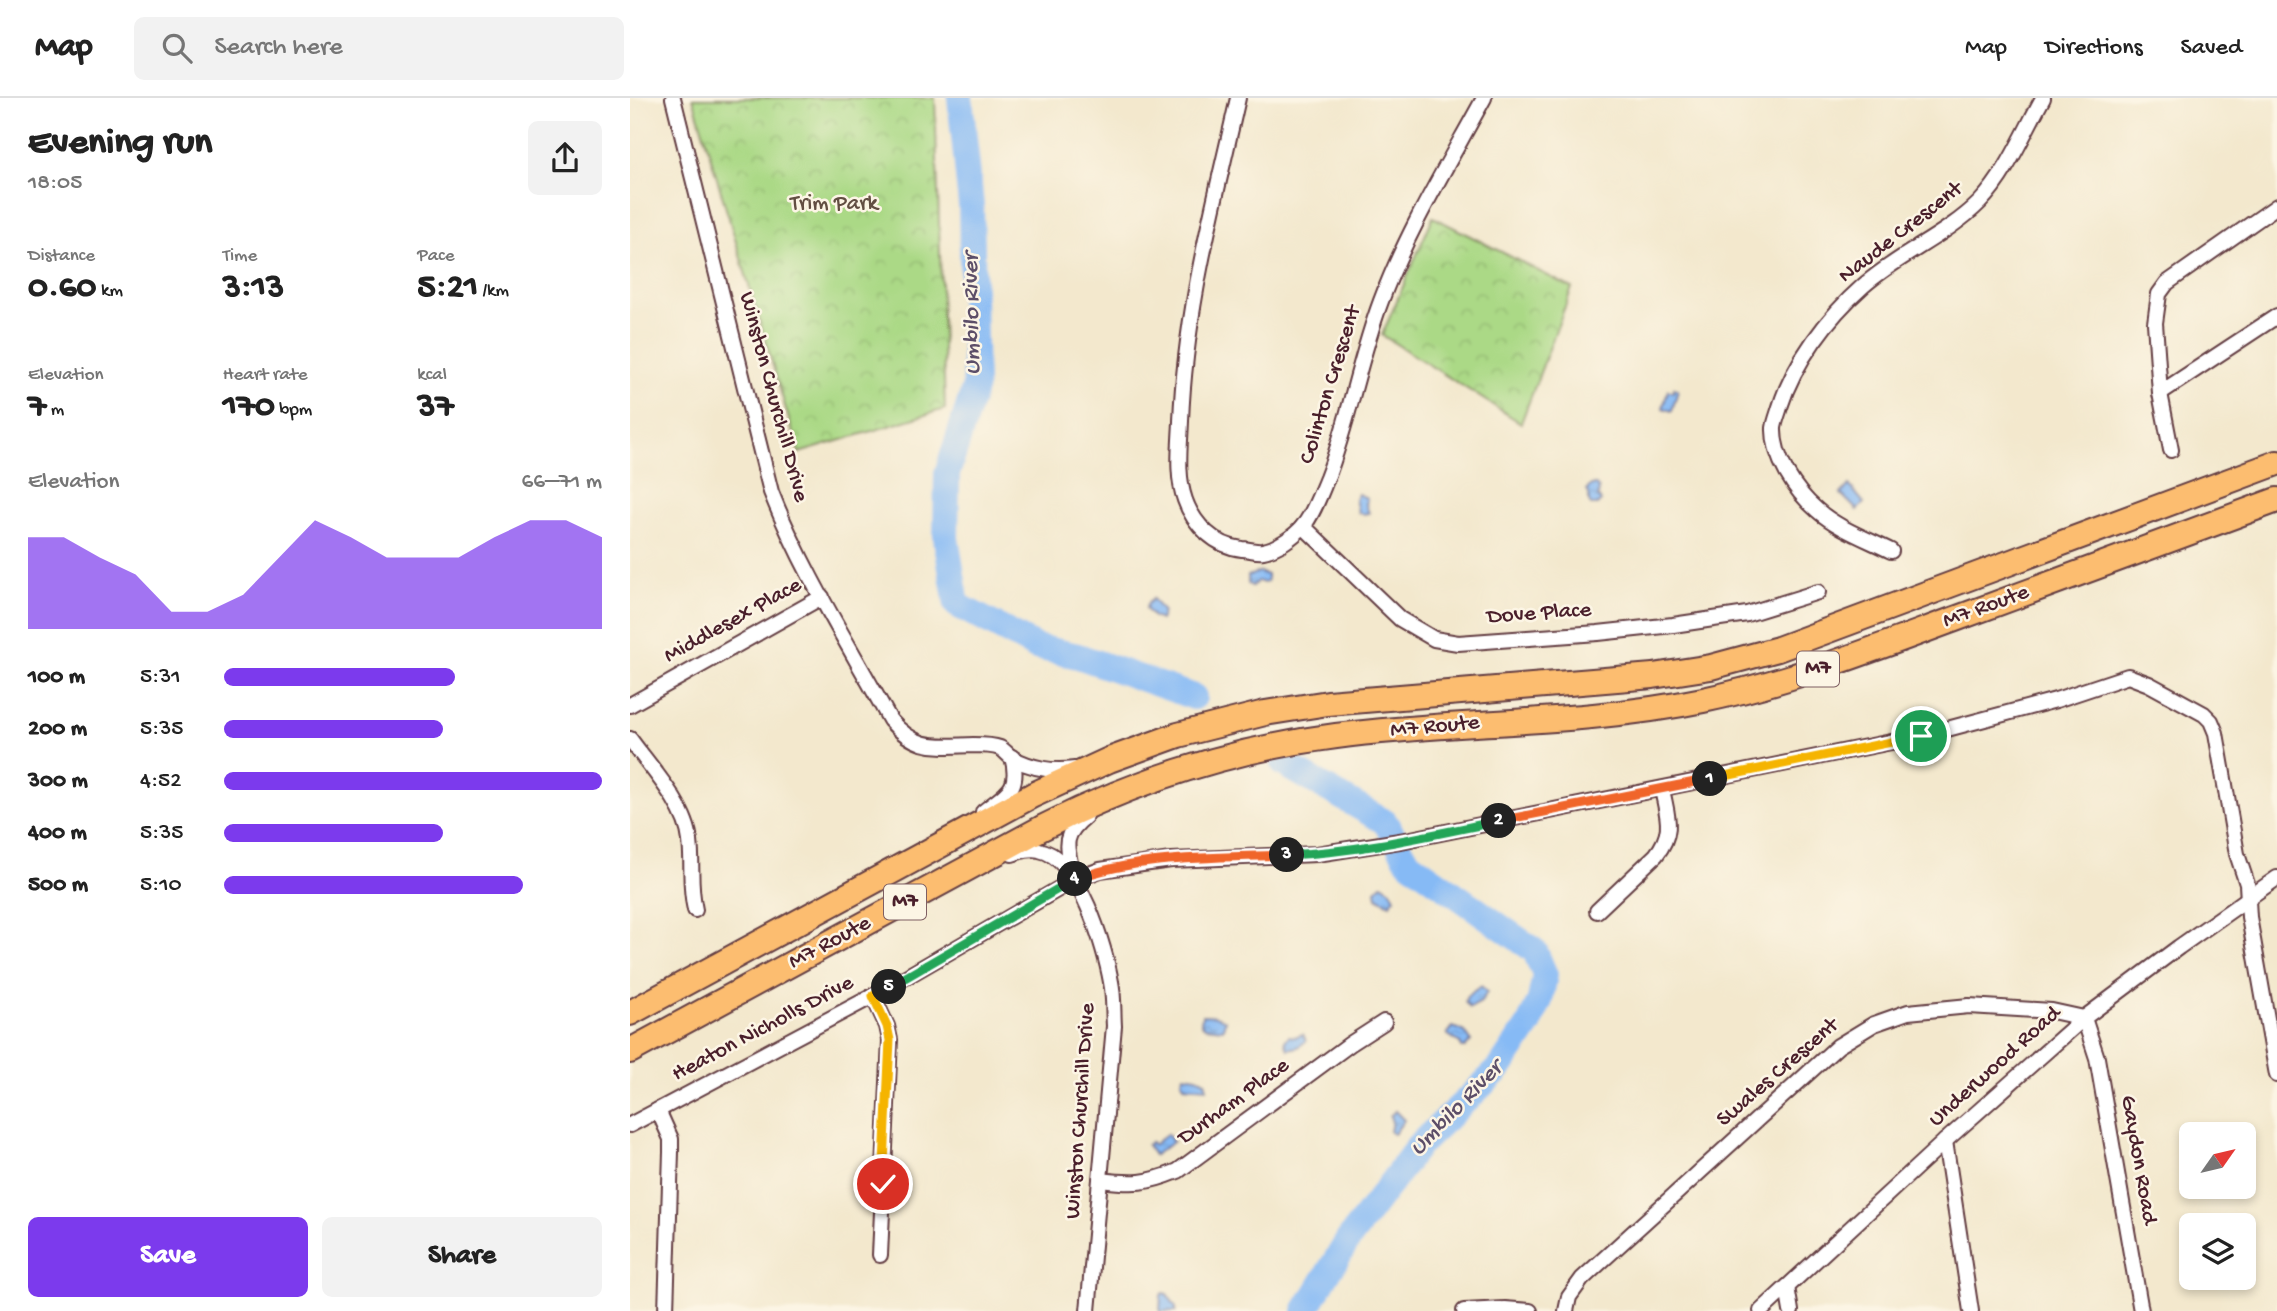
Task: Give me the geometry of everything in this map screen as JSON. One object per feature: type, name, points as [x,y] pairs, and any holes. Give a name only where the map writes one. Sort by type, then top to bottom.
[{"type":"highway","name":"M7 Route","points":[[630,1013],[1033,795],[1094,766],[1143,747],[1224,722],[1328,703],[1591,682],[1711,667],[1778,649],[2277,463]]},
{"type":"highway","name":"M7 Route","points":[[630,1051],[1063,817],[1187,767],[1335,736],[1558,718],[1703,700],[1823,667],[2277,500]]},
{"type":"street","name":"Winston Churchill Drive","points":[[673,98],[771,492],[822,597],[890,720],[900,732],[913,741],[931,746],[999,748],[1012,758],[1047,771],[1094,766]]},
{"type":"street","name":"Colinton Crescent","points":[[1238,98],[1191,308],[1183,376],[1179,473],[1185,500],[1198,524],[1215,541],[1235,548],[1262,551],[1279,545],[1303,526],[1321,491],[1341,441],[1371,328],[1395,267],[1484,98]]},
{"type":"street","name":"Naude Crescent","points":[[1891,551],[1819,512],[1802,495],[1777,454],[1774,426],[1782,400],[1801,362],[1832,319],[1863,286],[1982,201],[2004,168],[2043,98]]},
{"type":"street","points":[[2171,450],[2160,393],[2155,323],[2159,294],[2167,283],[2277,206]]},
{"type":"street","points":[[2160,393],[2277,316]]},
{"type":"street","name":"Dove Place","points":[[1303,526],[1400,619],[1434,639],[1458,643],[1673,625],[1747,614],[1818,592]]},
{"type":"street","name":"Middlesex Place","points":[[630,705],[822,597]]},
{"type":"street","name":"Heaton Nicholls Drive","points":[[630,1125],[873,996],[1074,880],[1100,870],[1171,860],[1317,854],[1406,840],[1921,736],[2056,700],[2128,676],[2150,684],[2204,714],[2211,721],[2216,733],[2237,854],[2249,896]]},
{"type":"street","points":[[630,739],[672,796],[682,815],[690,839],[690,890],[695,910]]},
{"type":"street","points":[[952,838],[1013,785],[1016,772],[1012,758]]},
{"type":"street","points":[[1597,911],[1656,855],[1664,844],[1670,828],[1662,789]]},
{"type":"street","points":[[1074,880],[1067,851],[1069,834],[1073,827],[1110,797]]},
{"type":"street","points":[[968,869],[1027,849],[1038,849],[1055,858],[1074,880]]},
{"type":"street","name":"Underwood Road","points":[[1761,1311],[2084,1017],[2277,878]]},
{"type":"street","name":"Winston Churchill Drive","points":[[1074,880],[1095,923],[1112,985],[1114,1026],[1088,1311]]},
{"type":"street","points":[[2249,896],[2249,917],[2277,1075]]},
{"type":"street","points":[[873,996],[887,1026],[890,1040],[880,1255]]},
{"type":"street","name":"Swales Crescent","points":[[1566,1311],[1569,1297],[1591,1270],[1838,1046],[1874,1024],[1908,1012],[1969,1006],[2052,1011],[2084,1017]]},
{"type":"street","name":"Gaydon Road","points":[[2084,1017],[2098,1058],[2141,1311]]},
{"type":"street","name":"Durham Place","points":[[1100,1180],[1133,1184],[1153,1181],[1178,1171],[1384,1022]]},
{"type":"street","points":[[658,1110],[670,1139],[671,1152],[666,1311]]},
{"type":"street","points":[[1945,1142],[1971,1311]]},
{"type":"street","points":[[1787,1287],[1791,1311]]},
{"type":"street","points":[[1464,1311],[1530,1311]]},
{"type":"green space","name":"Trim Park","points":[[693,98],[935,98],[945,409],[799,453]]},
{"type":"green space","points":[[1433,217],[1572,288],[1521,423],[1382,335]]},
{"type":"water","points":[[1674,388],[1678,390],[1672,411],[1663,408],[1668,390],[1673,392]]},
{"type":"water","points":[[1591,485],[1596,485],[1599,489],[1598,497],[1601,501],[1597,505],[1591,505],[1589,502],[1587,490]]},
{"type":"water","points":[[1849,485],[1864,503],[1857,510],[1841,494]]},
{"type":"water","points":[[1358,494],[1367,498],[1369,513],[1358,512],[1355,499]]},
{"type":"water","points":[[1259,572],[1267,575],[1267,581],[1258,581],[1252,586],[1248,584],[1248,576]]},
{"type":"water","points":[[1153,599],[1163,612],[1160,620],[1146,609]]},
{"type":"water","points":[[1382,884],[1391,890],[1395,898],[1390,904],[1377,897],[1376,890]]},
{"type":"water","points":[[1481,986],[1487,992],[1481,1002],[1470,1008],[1465,1002],[1467,996]]},
{"type":"water","points":[[1202,1015],[1217,1016],[1225,1020],[1223,1029],[1205,1027],[1201,1024]]},
{"type":"water","points":[[1453,1027],[1465,1032],[1471,1041],[1465,1048],[1447,1034]]},
{"type":"water","points":[[1303,1034],[1306,1041],[1298,1047],[1288,1049],[1285,1041],[1289,1036]]},
{"type":"water","points":[[1184,1075],[1205,1081],[1207,1088],[1184,1086]]},
{"type":"water","points":[[1395,1111],[1404,1120],[1394,1134],[1390,1131],[1390,1116]]},
{"type":"water","points":[[1167,1134],[1173,1142],[1154,1155],[1147,1145],[1151,1142],[1153,1145]]},
{"type":"water","points":[[1163,1293],[1167,1294],[1176,1311],[1160,1311]]},
{"type":"waterway","name":"Umbilo River","points":[[960,98],[971,205],[975,386],[947,474],[946,538],[957,605],[1036,647],[1078,656],[1194,697]]},
{"type":"waterway","name":"Umbilo River","points":[[1284,764],[1385,822],[1408,861],[1535,951],[1545,975],[1540,1000],[1529,1025],[1499,1069],[1419,1145],[1348,1240],[1305,1311]]},
{"type":"route","points":[[883,1184],[890,1040],[887,1026],[873,996],[1074,880],[1100,870],[1125,865],[1171,860],[1317,854],[1406,840],[1921,736]]}]
